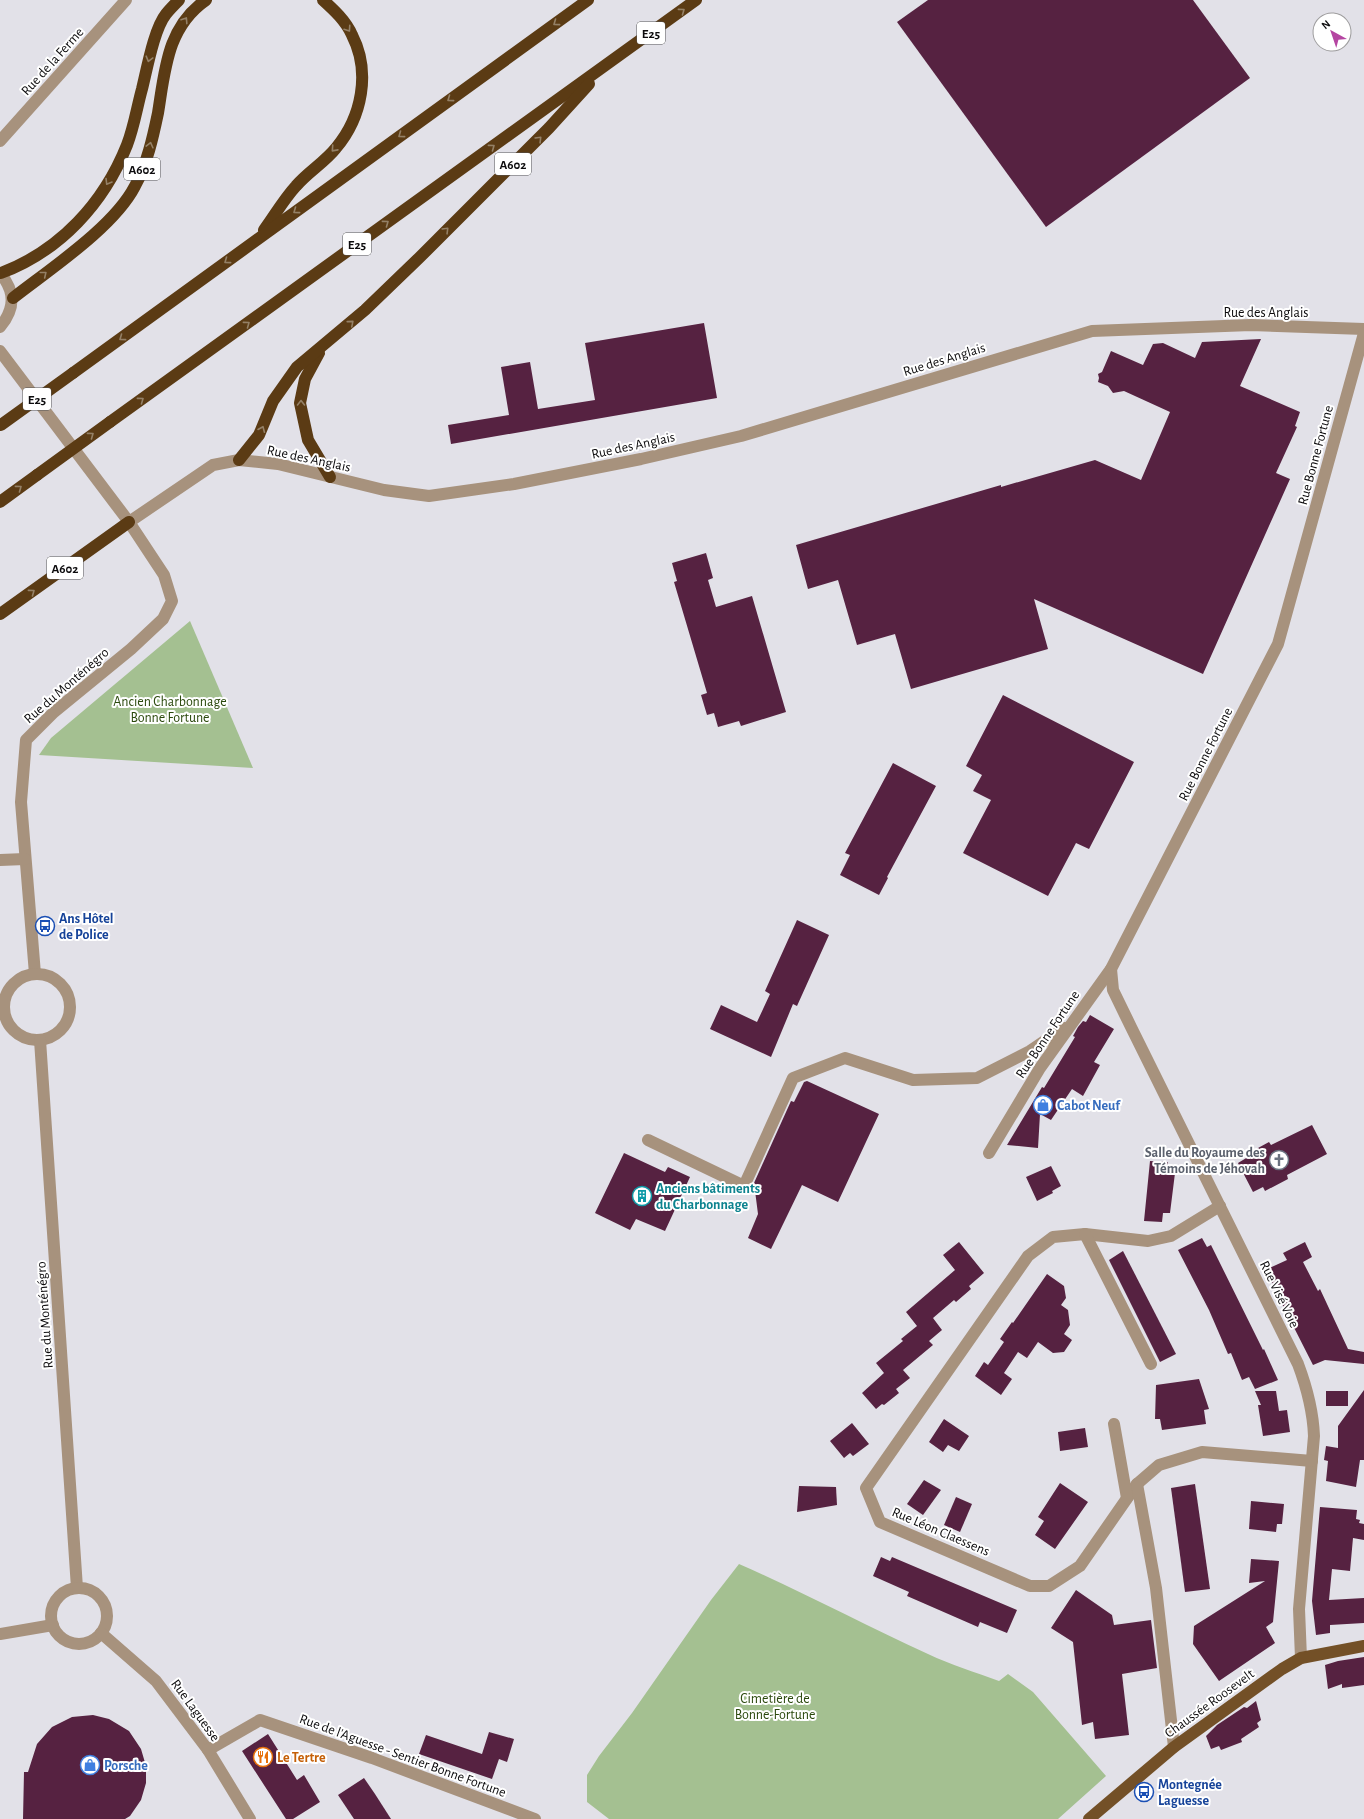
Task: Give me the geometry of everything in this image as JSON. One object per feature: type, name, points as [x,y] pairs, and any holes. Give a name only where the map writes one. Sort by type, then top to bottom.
[{"type":"highway","name":"A602","points":[[0,273],[21,266],[48,248],[74,227],[95,204],[112,177],[127,144],[153,44],[165,14],[179,0]]},
{"type":"highway","name":"A602","points":[[13,298],[81,245],[117,212],[135,186],[147,158],[171,44],[184,21],[193,9],[206,0]]},
{"type":"highway","points":[[258,238],[296,185],[336,149],[352,125],[362,89],[362,62],[352,34],[339,16],[323,0]]},
{"type":"highway","name":"E25","points":[[0,426],[588,0]]},
{"type":"highway","name":"E25","points":[[0,502],[696,0]]},
{"type":"highway","name":"A602","points":[[239,460],[260,435],[273,402],[298,367],[370,305],[549,128],[605,66]]},
{"type":"highway","name":"A602","points":[[321,348],[305,379],[300,403],[308,440],[330,477]]},
{"type":"highway","name":"A602","points":[[0,614],[129,522]]},
{"type":"main road","name":"Chaussée Roosevelt","points":[[1089,1819],[1174,1747],[1273,1675],[1301,1658],[1364,1646]]},
{"type":"street","name":"Rue de la Ferme","points":[[0,141],[126,0]]},
{"type":"street","points":[[0,273],[6,281],[13,298],[7,319],[0,327]]},
{"type":"street","name":"Rue des Anglais","points":[[129,522],[213,465],[239,460],[278,464],[384,490],[429,496],[514,484],[641,459],[741,436],[1092,331],[1251,325],[1364,328]]},
{"type":"street","name":"Rue Bonne Fortune","points":[[989,1153],[1040,1068],[1110,969],[1278,644],[1364,332]]},
{"type":"street","points":[[0,351],[129,522]]},
{"type":"street","name":"Rue du Monténégro","points":[[35,974],[21,802],[26,740],[54,712],[131,649],[163,619],[172,601],[164,575],[129,522]]},
{"type":"street","points":[[0,860],[25,859]]},
{"type":"street","name":"Rue Visé Voie","points":[[1110,969],[1113,990],[1298,1364],[1307,1388],[1313,1412],[1314,1436],[1299,1610],[1301,1658]]},
{"type":"street","points":[[35,974],[49,976],[59,982],[66,991],[70,1002],[70,1013],[61,1030],[51,1037],[40,1040],[24,1038],[15,1032],[8,1024],[2,1010],[7,992],[14,983],[23,976],[35,974]]},
{"type":"street","points":[[648,1140],[744,1186],[793,1078],[844,1058],[913,1080],[977,1078],[1030,1051],[1070,1024]]},
{"type":"street","name":"Rue du Monténégro","points":[[40,1040],[77,1588]]},
{"type":"street","name":"Rue Léon Claessens","points":[[1220,1206],[1171,1236],[1148,1241],[1085,1234],[1053,1237],[1028,1256],[866,1488],[880,1522],[1030,1586],[1049,1586],[1080,1566],[1137,1484],[1159,1465],[1202,1452],[1312,1461]]},
{"type":"street","points":[[1085,1234],[1151,1364]]},
{"type":"street","points":[[1114,1424],[1127,1498]]},
{"type":"street","points":[[1137,1484],[1156,1588],[1174,1747]]},
{"type":"street","points":[[77,1588],[86,1589],[95,1593],[103,1603],[107,1616],[101,1633],[87,1643],[78,1644],[69,1642],[62,1638],[53,1625],[52,1613],[54,1604],[60,1596],[77,1588]]},
{"type":"street","points":[[0,1634],[53,1625]]},
{"type":"street","name":"Rue Laguesse","points":[[101,1633],[156,1681],[208,1750],[250,1819]]},
{"type":"street","name":"Rue de l'Aguesse - Sentier Bonne Fortune","points":[[208,1750],[260,1720],[372,1758],[535,1819]]},
{"type":"green space","name":"Ancien Charbonnage Bonne Fortune","points":[[190,621],[253,768],[39,755],[51,738]]},
{"type":"green space","name":"Cimetière de Bonne-Fortune","points":[[739,1564],[945,1662],[999,1681],[1008,1674],[1033,1692],[1106,1776],[1058,1819],[609,1819],[587,1802],[587,1775],[711,1600]]},
{"type":"building","points":[[928,0],[1193,0],[1250,78],[1046,227],[897,22]]},
{"type":"building","points":[[704,323],[717,398],[451,444],[448,425],[509,415],[501,367],[530,362],[538,409],[595,400],[585,343]]},
{"type":"building","points":[[1261,339],[1240,386],[1300,412],[1295,426],[1297,427],[1276,473],[1290,479],[1203,674],[1034,599],[1048,649],[911,689],[895,634],[857,645],[838,580],[808,589],[796,545],[1001,485],[1001,487],[1095,460],[1141,480],[1170,412],[1124,391],[1113,393],[1108,386],[1098,382],[1098,374],[1102,372],[1111,351],[1143,365],[1153,344],[1163,343],[1195,358],[1202,342]]},
{"type":"building","points":[[706,553],[713,578],[708,580],[716,607],[752,596],[786,712],[741,726],[739,721],[718,727],[714,713],[707,715],[701,695],[707,693],[674,582],[677,581],[672,563]]},
{"type":"building","points":[[1003,695],[1134,762],[1089,849],[1076,843],[1048,896],[963,853],[991,800],[973,791],[982,775],[966,766]]},
{"type":"building","points":[[893,763],[936,786],[887,877],[888,878],[879,895],[840,875],[850,855],[845,853]]},
{"type":"building","points":[[797,920],[829,935],[797,1006],[793,1004],[771,1057],[710,1029],[721,1005],[757,1022],[770,994],[765,991]]},
{"type":"building","points":[[1090,1015],[1114,1029],[1094,1062],[1100,1065],[1083,1096],[1072,1089],[1051,1120],[1040,1114],[1038,1148],[1007,1145],[1042,1087],[1044,1088],[1075,1037],[1073,1036],[1078,1027],[1083,1021],[1086,1022]]},
{"type":"building","points":[[807,1081],[879,1114],[838,1202],[802,1185],[771,1249],[748,1238],[758,1214],[754,1183],[791,1101],[794,1102],[804,1082]]},
{"type":"building","name":"Salle du Royaume des Témoins de Jéhovah","points":[[1312,1125],[1327,1154],[1287,1175],[1288,1179],[1265,1191],[1263,1187],[1253,1192],[1238,1163],[1248,1157],[1247,1154],[1269,1142],[1271,1145]]},
{"type":"building","name":"Anciens bâtiments du Charbonnage","points":[[624,1153],[665,1172],[668,1167],[690,1177],[665,1231],[636,1219],[630,1230],[595,1213]]},
{"type":"building","points":[[1150,1161],[1168,1162],[1167,1172],[1175,1173],[1170,1213],[1163,1213],[1162,1222],[1144,1221]]},
{"type":"building","points":[[1051,1166],[1061,1186],[1052,1191],[1053,1193],[1037,1201],[1026,1177]]},
{"type":"building","points":[[1202,1238],[1207,1247],[1211,1245],[1263,1350],[1264,1349],[1278,1380],[1255,1389],[1249,1377],[1242,1380],[1231,1353],[1228,1354],[1209,1310],[1178,1250]]},
{"type":"building","points":[[959,1242],[984,1273],[969,1286],[971,1289],[956,1302],[954,1300],[933,1318],[942,1330],[929,1341],[933,1345],[903,1370],[910,1378],[896,1389],[899,1393],[884,1405],[882,1404],[876,1409],[862,1393],[884,1373],[876,1363],[903,1341],[901,1339],[917,1326],[906,1312],[955,1270],[943,1255]]},
{"type":"building","points":[[1305,1242],[1312,1257],[1303,1262],[1318,1291],[1320,1289],[1348,1349],[1364,1352],[1364,1364],[1325,1360],[1313,1365],[1281,1302],[1279,1303],[1274,1291],[1276,1290],[1265,1270],[1287,1260],[1283,1253]]},
{"type":"building","points":[[1123,1251],[1176,1354],[1160,1362],[1109,1260]]},
{"type":"building","points":[[1047,1274],[1064,1286],[1066,1298],[1061,1305],[1068,1310],[1070,1325],[1064,1334],[1072,1340],[1064,1352],[1053,1353],[1038,1342],[1027,1358],[1018,1352],[1004,1373],[1012,1379],[1001,1395],[975,1376],[984,1362],[988,1365],[1004,1342],[1000,1339]]},
{"type":"building","points":[[1199,1379],[1209,1409],[1204,1410],[1206,1424],[1162,1430],[1160,1419],[1155,1419],[1156,1385]]},
{"type":"building","points":[[1364,1390],[1364,1460],[1360,1460],[1356,1487],[1326,1481],[1328,1461],[1324,1460],[1326,1446],[1338,1448],[1338,1426]]},
{"type":"building","points":[[1255,1391],[1276,1391],[1279,1411],[1287,1410],[1290,1432],[1263,1436],[1258,1405],[1261,1405]]},
{"type":"building","points":[[1326,1391],[1348,1391],[1348,1406],[1326,1406]]},
{"type":"building","points":[[944,1419],[969,1436],[959,1451],[948,1445],[943,1452],[929,1442]]},
{"type":"building","points":[[852,1423],[869,1444],[853,1456],[850,1453],[844,1458],[830,1441]]},
{"type":"building","points":[[1085,1428],[1088,1447],[1060,1451],[1058,1432]]},
{"type":"building","points":[[924,1480],[941,1490],[923,1515],[907,1504]]},
{"type":"building","points":[[1060,1483],[1088,1502],[1055,1549],[1035,1535],[1044,1521],[1038,1517]]},
{"type":"building","points":[[1195,1484],[1210,1589],[1185,1592],[1171,1488]]},
{"type":"building","points":[[799,1486],[836,1487],[837,1505],[797,1512]]},
{"type":"building","points":[[956,1497],[972,1504],[960,1532],[944,1525]]},
{"type":"building","points":[[1251,1501],[1284,1504],[1282,1524],[1277,1524],[1276,1532],[1249,1529]]},
{"type":"building","points":[[1320,1507],[1357,1510],[1356,1519],[1360,1520],[1359,1523],[1364,1524],[1364,1540],[1353,1538],[1350,1571],[1332,1569],[1329,1600],[1364,1598],[1364,1623],[1330,1625],[1330,1633],[1316,1635],[1312,1601]]},
{"type":"building","points":[[881,1557],[890,1561],[892,1557],[1017,1610],[1007,1633],[980,1622],[978,1627],[907,1596],[909,1592],[873,1576]]},
{"type":"building","points":[[1251,1559],[1279,1561],[1273,1622],[1266,1627],[1275,1643],[1219,1681],[1193,1644],[1194,1626],[1265,1581],[1249,1583]]},
{"type":"building","points":[[1076,1590],[1112,1615],[1114,1625],[1151,1620],[1157,1668],[1122,1674],[1129,1735],[1095,1739],[1093,1722],[1082,1725],[1073,1642],[1051,1628]]},
{"type":"building","points":[[1364,1657],[1364,1685],[1342,1688],[1342,1684],[1328,1689],[1325,1665],[1338,1661]]},
{"type":"building","points":[[1256,1701],[1261,1720],[1257,1723],[1259,1727],[1241,1739],[1242,1742],[1221,1750],[1219,1746],[1211,1749],[1206,1736],[1217,1725],[1244,1707],[1247,1708]]},
{"type":"building","points":[[93,1715],[109,1719],[129,1731],[141,1749],[146,1766],[146,1783],[141,1800],[130,1816],[125,1819],[23,1819],[24,1772],[28,1772],[37,1744],[52,1727],[72,1717]]},
{"type":"building","points":[[489,1732],[514,1739],[507,1762],[499,1759],[492,1779],[419,1754],[426,1735],[482,1754]]},
{"type":"building","points":[[268,1734],[297,1780],[304,1775],[320,1802],[293,1819],[286,1819],[242,1751]]},
{"type":"building","points":[[364,1778],[391,1819],[354,1819],[338,1795]]},
{"type":"place","name":"Ans Hôtel de Police","points":[[45,926]]},
{"type":"place","name":"Cabot Neuf","points":[[1043,1105]]},
{"type":"place","name":"Salle du Royaume des Témoins de Jéhovah","points":[[1279,1160]]},
{"type":"place","name":"Anciens bâtiments du Charbonnage","points":[[642,1196]]},
{"type":"place","name":"Le Tertre","points":[[263,1757]]},
{"type":"place","name":"Porsche","points":[[90,1765]]},
{"type":"place","name":"Montegnée Laguesse","points":[[1144,1792]]}]
